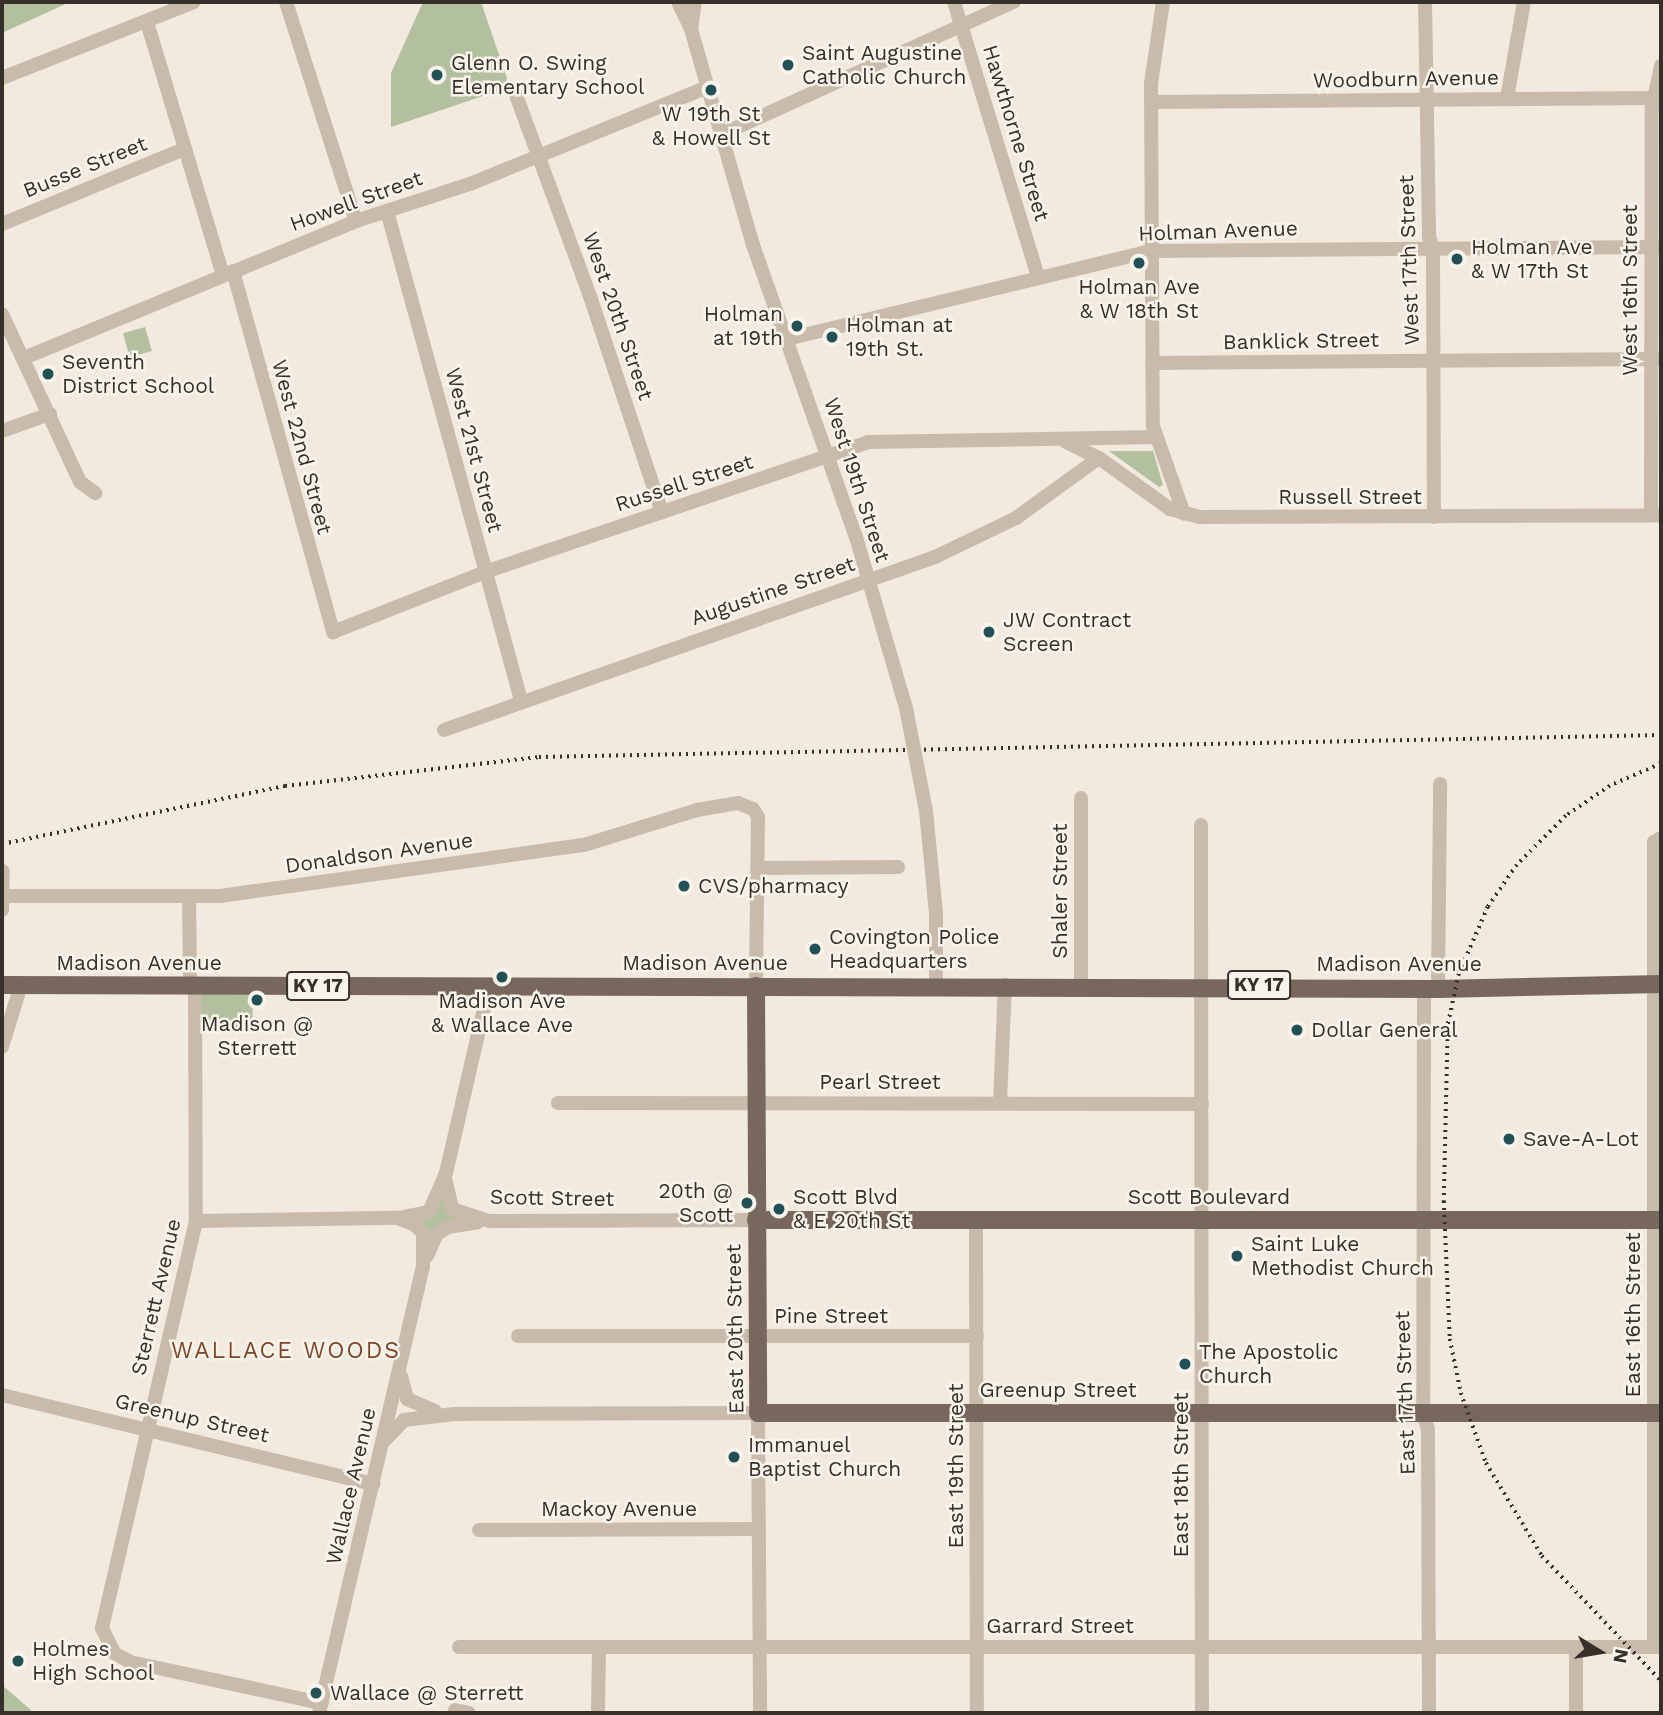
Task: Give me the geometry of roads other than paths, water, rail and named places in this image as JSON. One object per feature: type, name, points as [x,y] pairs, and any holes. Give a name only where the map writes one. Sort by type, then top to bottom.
[{"type":"main road","name":"Madison Avenue","points":[[2,985],[1201,985],[1431,988],[1658,984]]},
{"type":"main road","name":"East 20th Street","points":[[757,986],[758,1413]]},
{"type":"main road","name":"Scott Boulevard","points":[[757,1220],[1658,1220]]},
{"type":"main road","name":"Greenup Street","points":[[758,1413],[1658,1413]]},
{"type":"street","points":[[2,78],[194,2]]},
{"type":"street","points":[[286,2],[356,220]]},
{"type":"street","name":"West 19th Street","points":[[678,2],[691,30],[718,136],[828,457],[906,708],[926,811],[936,914],[936,985]]},
{"type":"street","points":[[691,30],[695,2]]},
{"type":"street","name":"Hawthorne Street","points":[[954,2],[1038,277]]},
{"type":"street","points":[[718,136],[962,28],[1014,2]]},
{"type":"street","points":[[1163,2],[1151,102],[1152,363],[1156,438],[1184,514]]},
{"type":"street","name":"West 17th Street","points":[[1424,2],[1425,100],[1433,248],[1434,517]]},
{"type":"street","points":[[1507,99],[1524,2]]},
{"type":"street","name":"West 22nd Street","points":[[146,22],[184,149],[256,358],[333,632]]},
{"type":"street","name":"West 16th Street","points":[[1656,515],[1656,247],[1658,98],[1661,66]]},
{"type":"street","name":"Howell Street","points":[[24,358],[356,220],[539,155],[705,88]]},
{"type":"street","name":"West 20th Street","points":[[516,95],[662,512]]},
{"type":"street","name":"Woodburn Avenue","points":[[1151,102],[1658,98]]},
{"type":"street","name":"Busse Street","points":[[2,223],[184,149]]},
{"type":"street","name":"West 21st Street","points":[[387,211],[521,700]]},
{"type":"street","name":"Holman Avenue","points":[[787,339],[1152,251],[1656,247]]},
{"type":"street","points":[[2,314],[80,482],[95,493]]},
{"type":"street","name":"Banklick Street","points":[[1152,363],[1656,359]]},
{"type":"street","points":[[2,431],[50,414]]},
{"type":"street","name":"Russell Street","points":[[333,632],[485,572],[868,442],[1156,438]]},
{"type":"street","name":"Russell Street","points":[[1061,440],[1098,458],[1184,514],[1231,518],[1656,515]]},
{"type":"street","name":"Augustine Street","points":[[444,730],[521,700],[935,557],[1007,523],[1098,458]]},
{"type":"street","points":[[1431,988],[1440,784]]},
{"type":"street","name":"Shaler Street","points":[[1081,798],[1081,985]]},
{"type":"street","name":"Donaldson Avenue","points":[[2,896],[220,895],[584,845],[697,810],[738,803],[753,809],[758,817],[758,868]]},
{"type":"street","name":"East 18th Street","points":[[1201,825],[1202,1713]]},
{"type":"street","points":[[1658,840],[1658,984]]},
{"type":"street","points":[[757,986],[758,868],[898,867]]},
{"type":"street","points":[[2,911],[3,871]]},
{"type":"street","name":"Sterrett Avenue","points":[[189,896],[190,978],[195,985],[196,1221],[102,1619],[107,1645],[130,1662],[320,1708]]},
{"type":"street","name":"East 16th Street","points":[[1658,984],[1658,1646]]},
{"type":"street","points":[[2,1047],[21,985]]},
{"type":"street","points":[[1000,1103],[1004,985]]},
{"type":"street","points":[[196,1221],[398,1219],[429,1212],[446,1173],[489,987]]},
{"type":"street","name":"East 17th Street","points":[[1429,1713],[1428,1429],[1423,1413],[1423,1220],[1431,988]]},
{"type":"street","name":"Pearl Street","points":[[558,1103],[1202,1104]]},
{"type":"street","name":"Scott Street","points":[[446,1173],[452,1209],[490,1221],[757,1220]]},
{"type":"street","name":"Wallace Avenue","points":[[320,1708],[423,1267],[423,1233],[415,1225],[398,1219]]},
{"type":"street","name":"East 19th Street","points":[[976,1219],[977,1713]]},
{"type":"street","name":"Wallace Avenue","points":[[423,1267],[443,1230],[490,1221]]},
{"type":"street","name":"Pine Street","points":[[518,1336],[977,1336]]},
{"type":"street","points":[[401,1364],[401,1383],[411,1404],[455,1414]]},
{"type":"street","name":"Greenup Street","points":[[2,1395],[373,1484]]},
{"type":"street","name":"Greenup Street","points":[[455,1414],[758,1413]]},
{"type":"street","name":"East 20th Street","points":[[758,1413],[760,1713]]},
{"type":"street","points":[[383,1442],[404,1420],[455,1414]]},
{"type":"street","name":"Mackoy Avenue","points":[[479,1530],[760,1529]]},
{"type":"street","name":"Garrard Street","points":[[459,1647],[1658,1646]]},
{"type":"street","points":[[598,1713],[599,1647]]},
{"type":"street","points":[[1576,1648],[1576,1713]]},
{"type":"railway","points":[[2,844],[285,786],[539,757],[1661,735]]},
{"type":"railway","points":[[1661,764],[1610,786],[1566,816],[1517,865],[1488,907],[1459,974],[1448,1025],[1444,1201],[1450,1339],[1461,1393],[1486,1463],[1542,1556],[1661,1681]]},
{"type":"place","name":"Saint Augustine Catholic Church","points":[[788,65]]},
{"type":"place","name":"Glenn O. Swing Elementary School","points":[[437,75]]},
{"type":"place","name":"W 19th St & Howell St","points":[[711,90]]},
{"type":"place","name":"Holman Ave & W 17th St","points":[[1457,259]]},
{"type":"place","name":"Holman Ave & W 18th St","points":[[1139,263]]},
{"type":"place","name":"Holman at 19th","points":[[797,326]]},
{"type":"place","name":"Holman at 19th St.","points":[[832,337]]},
{"type":"place","name":"Seventh District School","points":[[48,374]]},
{"type":"place","name":"JW Contract Screen","points":[[989,632]]},
{"type":"place","name":"CVS/pharmacy","points":[[684,886]]},
{"type":"place","name":"Covington Police Headquarters","points":[[815,949]]},
{"type":"place","name":"Madison Ave & Wallace Ave","points":[[502,977]]},
{"type":"place","name":"Madison @ Sterrett","points":[[257,1000]]},
{"type":"place","name":"Dollar General","points":[[1297,1030]]},
{"type":"place","name":"Save-A-Lot","points":[[1509,1139]]},
{"type":"place","name":"20th @ Scott","points":[[747,1203]]},
{"type":"place","name":"Scott Blvd & E 20th St","points":[[779,1209]]},
{"type":"place","name":"Saint Luke Methodist Church","points":[[1237,1256]]},
{"type":"place","name":"The Apostolic Church","points":[[1185,1364]]},
{"type":"place","name":"Immanuel Baptist Church","points":[[734,1457]]},
{"type":"place","name":"Holmes High School","points":[[18,1661]]},
{"type":"place","name":"Wallace @ Sterrett","points":[[316,1693]]},
{"type":"district","name":"WALLACE WOODS","points":[[286,1351]]}]
